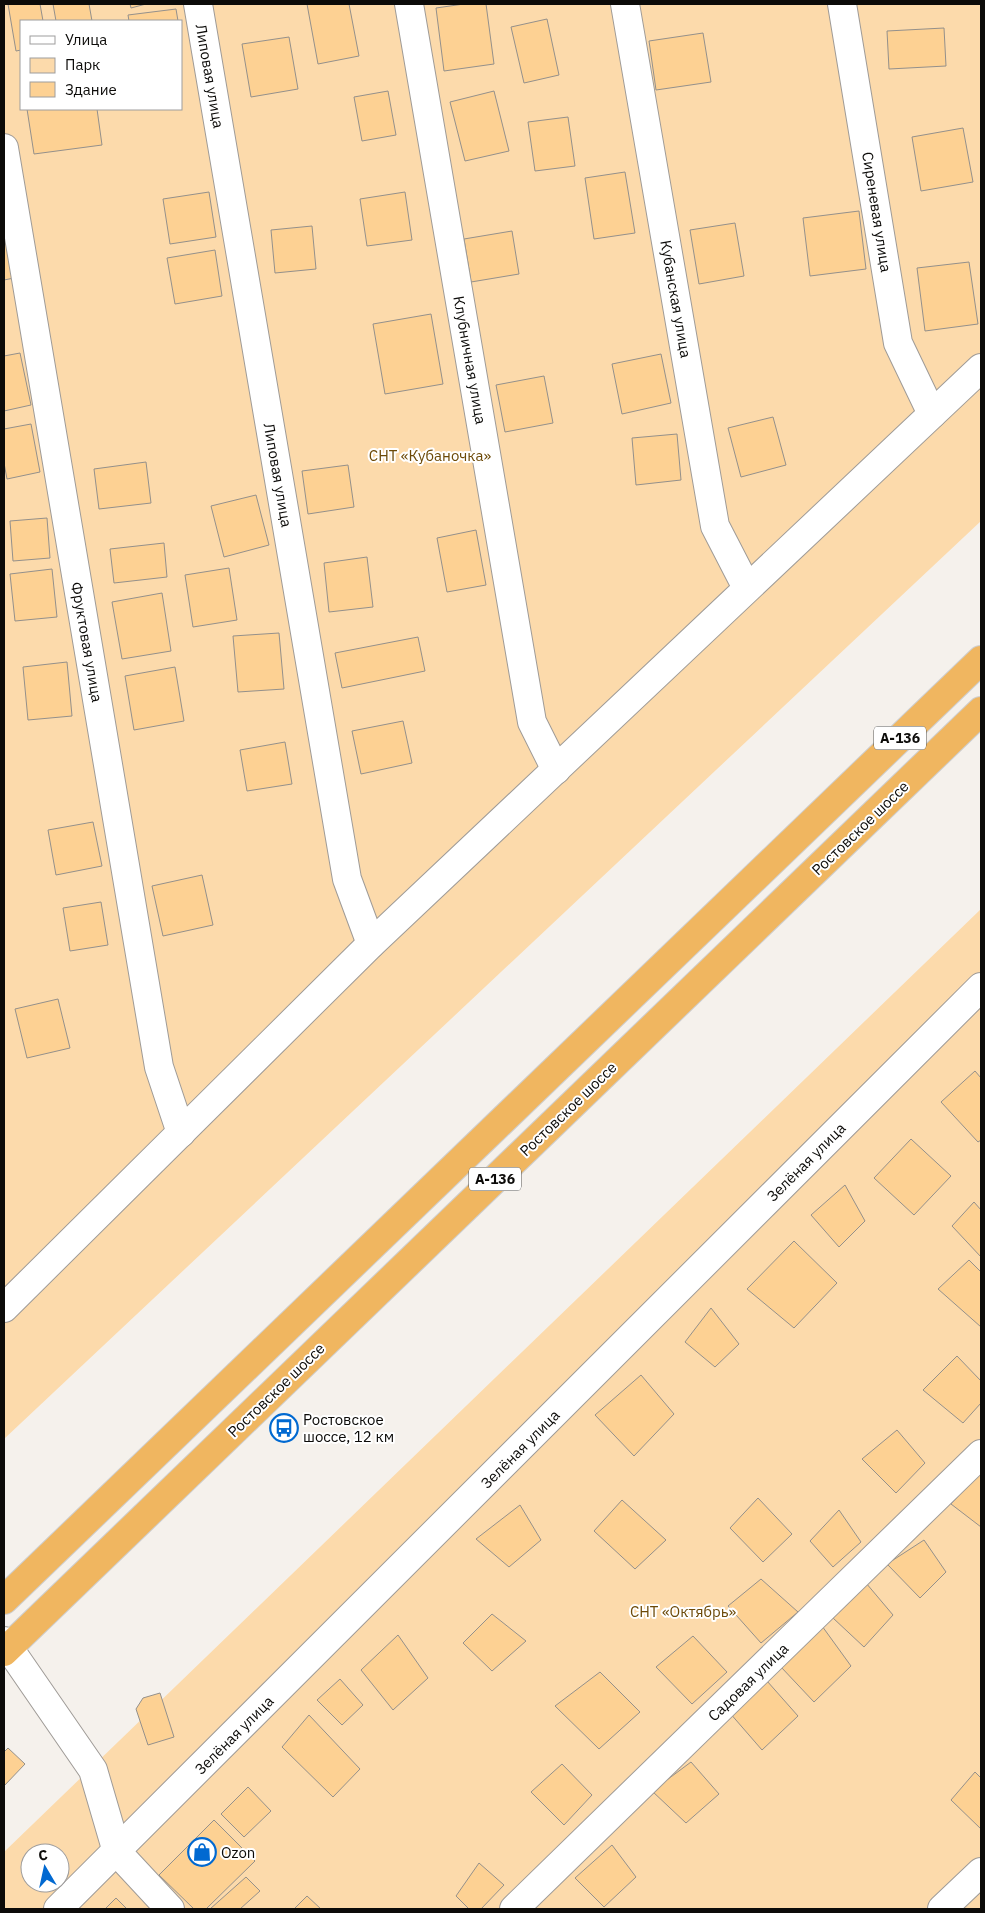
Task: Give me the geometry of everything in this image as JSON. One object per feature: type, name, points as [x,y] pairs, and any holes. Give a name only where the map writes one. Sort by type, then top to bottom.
[{"type":"highway","name":"А-136","points":[[4,1600],[981,660]]},
{"type":"highway","name":"Ростовское шоссе","points":[[6,1647],[981,712]]},
{"type":"street","name":"Липовая улица","points":[[198,4],[347,879],[371,944]]},
{"type":"street","name":"Клубничная улица","points":[[409,4],[532,722],[556,770]]},
{"type":"street","name":"Кубанская улица","points":[[625,4],[715,526],[748,588]]},
{"type":"street","name":"Сиреневая улица","points":[[842,4],[898,343],[932,414]]},
{"type":"street","name":"Фруктовая улица","points":[[4,148],[159,1067],[181,1133]]},
{"type":"street","points":[[4,1308],[371,944],[981,368]]},
{"type":"street","name":"Зелёная улица","points":[[58,1909],[981,987]]},
{"type":"street","name":"Садовая улица","points":[[514,1909],[981,1454]]},
{"type":"street","points":[[6,1647],[93,1770],[117,1852],[170,1909]]},
{"type":"street","points":[[942,1909],[981,1872]]},
{"type":"green space","name":"СНТ «Кубаночка»","points":[[4,4],[981,4],[981,521],[4,1439]]},
{"type":"green space","name":"СНТ «Октябрь»","points":[[981,909],[981,1909],[4,1909],[4,1852]]},
{"type":"building","points":[[8,4],[40,4],[43,20],[20,20],[20,50],[16,51]]},
{"type":"building","points":[[53,4],[89,4],[92,20],[56,20]]},
{"type":"building","points":[[130,4],[146,4],[131,8]]},
{"type":"building","points":[[307,4],[349,4],[359,56],[318,64]]},
{"type":"building","points":[[464,4],[486,4],[494,64],[444,71],[436,8]]},
{"type":"building","points":[[176,9],[178,20],[129,20],[128,15]]},
{"type":"building","points":[[547,19],[559,75],[524,83],[511,27]]},
{"type":"building","points":[[944,28],[946,66],[889,69],[887,31]]},
{"type":"building","points":[[703,33],[711,82],[656,90],[649,41]]},
{"type":"building","points":[[289,37],[298,89],[251,97],[242,44]]},
{"type":"building","points":[[388,91],[396,135],[362,141],[354,97]]},
{"type":"building","points":[[494,91],[509,151],[465,161],[450,102]]},
{"type":"building","points":[[27,110],[97,110],[102,145],[34,154]]},
{"type":"building","points":[[568,117],[575,166],[535,171],[528,122]]},
{"type":"building","points":[[963,128],[973,182],[921,191],[912,137]]},
{"type":"building","points":[[625,172],[635,233],[594,239],[585,178]]},
{"type":"building","points":[[209,192],[216,237],[170,244],[163,199]]},
{"type":"building","points":[[405,192],[412,240],[367,246],[360,199]]},
{"type":"building","points":[[859,211],[866,269],[810,276],[803,218]]},
{"type":"building","points":[[735,223],[744,276],[699,284],[690,230]]},
{"type":"building","points":[[312,226],[316,269],[275,273],[271,230]]},
{"type":"building","points":[[512,231],[519,274],[471,282],[464,239]]},
{"type":"building","points":[[8,232],[14,278],[4,280],[4,233]]},
{"type":"building","points":[[215,250],[222,296],[175,304],[167,258]]},
{"type":"building","points":[[969,262],[978,324],[925,331],[917,268]]},
{"type":"building","points":[[431,314],[443,384],[385,394],[373,324]]},
{"type":"building","points":[[20,353],[31,405],[4,411],[4,356]]},
{"type":"building","points":[[661,354],[671,403],[622,414],[612,364]]},
{"type":"building","points":[[544,376],[553,423],[505,432],[496,385]]},
{"type":"building","points":[[773,417],[786,465],[741,477],[728,428]]},
{"type":"building","points":[[31,424],[40,472],[7,479],[4,463],[4,429]]},
{"type":"building","points":[[677,434],[681,480],[636,485],[632,438]]},
{"type":"building","points":[[146,462],[151,503],[99,509],[94,469]]},
{"type":"building","points":[[348,465],[354,507],[308,514],[302,471]]},
{"type":"building","points":[[256,495],[269,545],[224,557],[211,506]]},
{"type":"building","points":[[47,518],[50,558],[13,561],[10,521]]},
{"type":"building","points":[[476,530],[486,585],[447,592],[437,538]]},
{"type":"building","points":[[164,543],[167,577],[114,583],[110,549]]},
{"type":"building","points":[[367,557],[373,607],[329,612],[324,563]]},
{"type":"building","points":[[229,568],[237,620],[193,627],[185,575]]},
{"type":"building","points":[[52,569],[57,617],[15,621],[10,574]]},
{"type":"building","points":[[162,593],[171,651],[122,659],[112,602]]},
{"type":"building","points":[[279,633],[284,689],[238,692],[233,636]]},
{"type":"building","points":[[418,637],[425,671],[342,688],[335,653]]},
{"type":"building","points":[[67,662],[72,716],[28,720],[23,667]]},
{"type":"building","points":[[175,667],[184,721],[134,730],[125,676]]},
{"type":"building","points":[[403,721],[412,763],[361,774],[352,731]]},
{"type":"building","points":[[285,742],[292,784],[247,791],[240,750]]},
{"type":"building","points":[[93,822],[102,866],[56,875],[48,830]]},
{"type":"building","points":[[202,875],[213,925],[163,936],[152,886]]},
{"type":"building","points":[[101,902],[108,945],[70,951],[63,908]]},
{"type":"building","points":[[58,999],[70,1048],[27,1058],[15,1009]]},
{"type":"building","points":[[975,1071],[981,1078],[981,1140],[978,1142],[941,1102]]},
{"type":"building","points":[[911,1139],[951,1176],[914,1215],[874,1178]]},
{"type":"building","points":[[845,1185],[865,1221],[839,1247],[811,1215]]},
{"type":"building","points":[[974,1202],[981,1210],[981,1257],[952,1226]]},
{"type":"building","points":[[794,1241],[837,1283],[794,1328],[747,1289]]},
{"type":"building","points":[[969,1260],[981,1272],[981,1327],[938,1289]]},
{"type":"building","points":[[711,1308],[739,1344],[715,1367],[685,1342]]},
{"type":"building","points":[[957,1356],[981,1381],[981,1403],[963,1423],[923,1390]]},
{"type":"building","points":[[641,1375],[674,1414],[634,1456],[595,1415]]},
{"type":"building","points":[[897,1430],[925,1463],[896,1493],[862,1459]]},
{"type":"building","points":[[981,1472],[981,1527],[951,1504]]},
{"type":"building","points":[[758,1498],[792,1534],[763,1562],[730,1528]]},
{"type":"building","points":[[622,1500],[666,1540],[635,1569],[594,1531]]},
{"type":"building","points":[[520,1505],[541,1540],[509,1567],[476,1539]]},
{"type":"building","points":[[839,1510],[861,1542],[833,1567],[810,1541]]},
{"type":"building","points":[[924,1540],[946,1572],[920,1598],[887,1564]]},
{"type":"building","points":[[761,1579],[798,1612],[761,1643],[728,1606]]},
{"type":"building","points":[[866,1583],[893,1615],[864,1647],[833,1618]]},
{"type":"building","points":[[492,1614],[526,1641],[492,1671],[463,1643]]},
{"type":"building","points":[[822,1626],[851,1666],[814,1702],[781,1667]]},
{"type":"building","points":[[398,1635],[428,1678],[393,1710],[361,1670]]},
{"type":"building","points":[[693,1636],[727,1672],[692,1704],[656,1667]]},
{"type":"building","points":[[600,1672],[640,1712],[599,1749],[555,1706]]},
{"type":"building","points":[[340,1679],[363,1705],[342,1725],[317,1700]]},
{"type":"building","points":[[767,1681],[798,1716],[762,1750],[729,1712]]},
{"type":"building","points":[[160,1693],[174,1737],[148,1745],[136,1709],[143,1698]]},
{"type":"building","points":[[309,1715],[360,1769],[333,1797],[282,1747]]},
{"type":"building","points":[[8,1748],[25,1764],[4,1786],[4,1752]]},
{"type":"building","points":[[691,1762],[719,1794],[686,1823],[652,1791]]},
{"type":"building","points":[[562,1764],[592,1795],[564,1825],[531,1792]]},
{"type":"building","points":[[975,1772],[981,1778],[981,1829],[951,1800]]},
{"type":"building","points":[[248,1787],[271,1811],[244,1837],[221,1814]]},
{"type":"building","points":[[214,1820],[255,1861],[206,1909],[194,1909],[159,1875]]},
{"type":"building","points":[[612,1845],[636,1877],[604,1907],[575,1878]]},
{"type":"building","points":[[479,1863],[504,1885],[481,1909],[469,1909],[456,1896]]},
{"type":"building","points":[[246,1877],[260,1891],[240,1909],[210,1909]]},
{"type":"building","points":[[307,1896],[321,1909],[294,1909]]},
{"type":"building","points":[[116,1898],[127,1909],[105,1909]]},
{"type":"place","name":"Ростовское шоссе, 12 км","points":[[284,1428]]},
{"type":"place","name":"Ozon","points":[[202,1852]]}]
